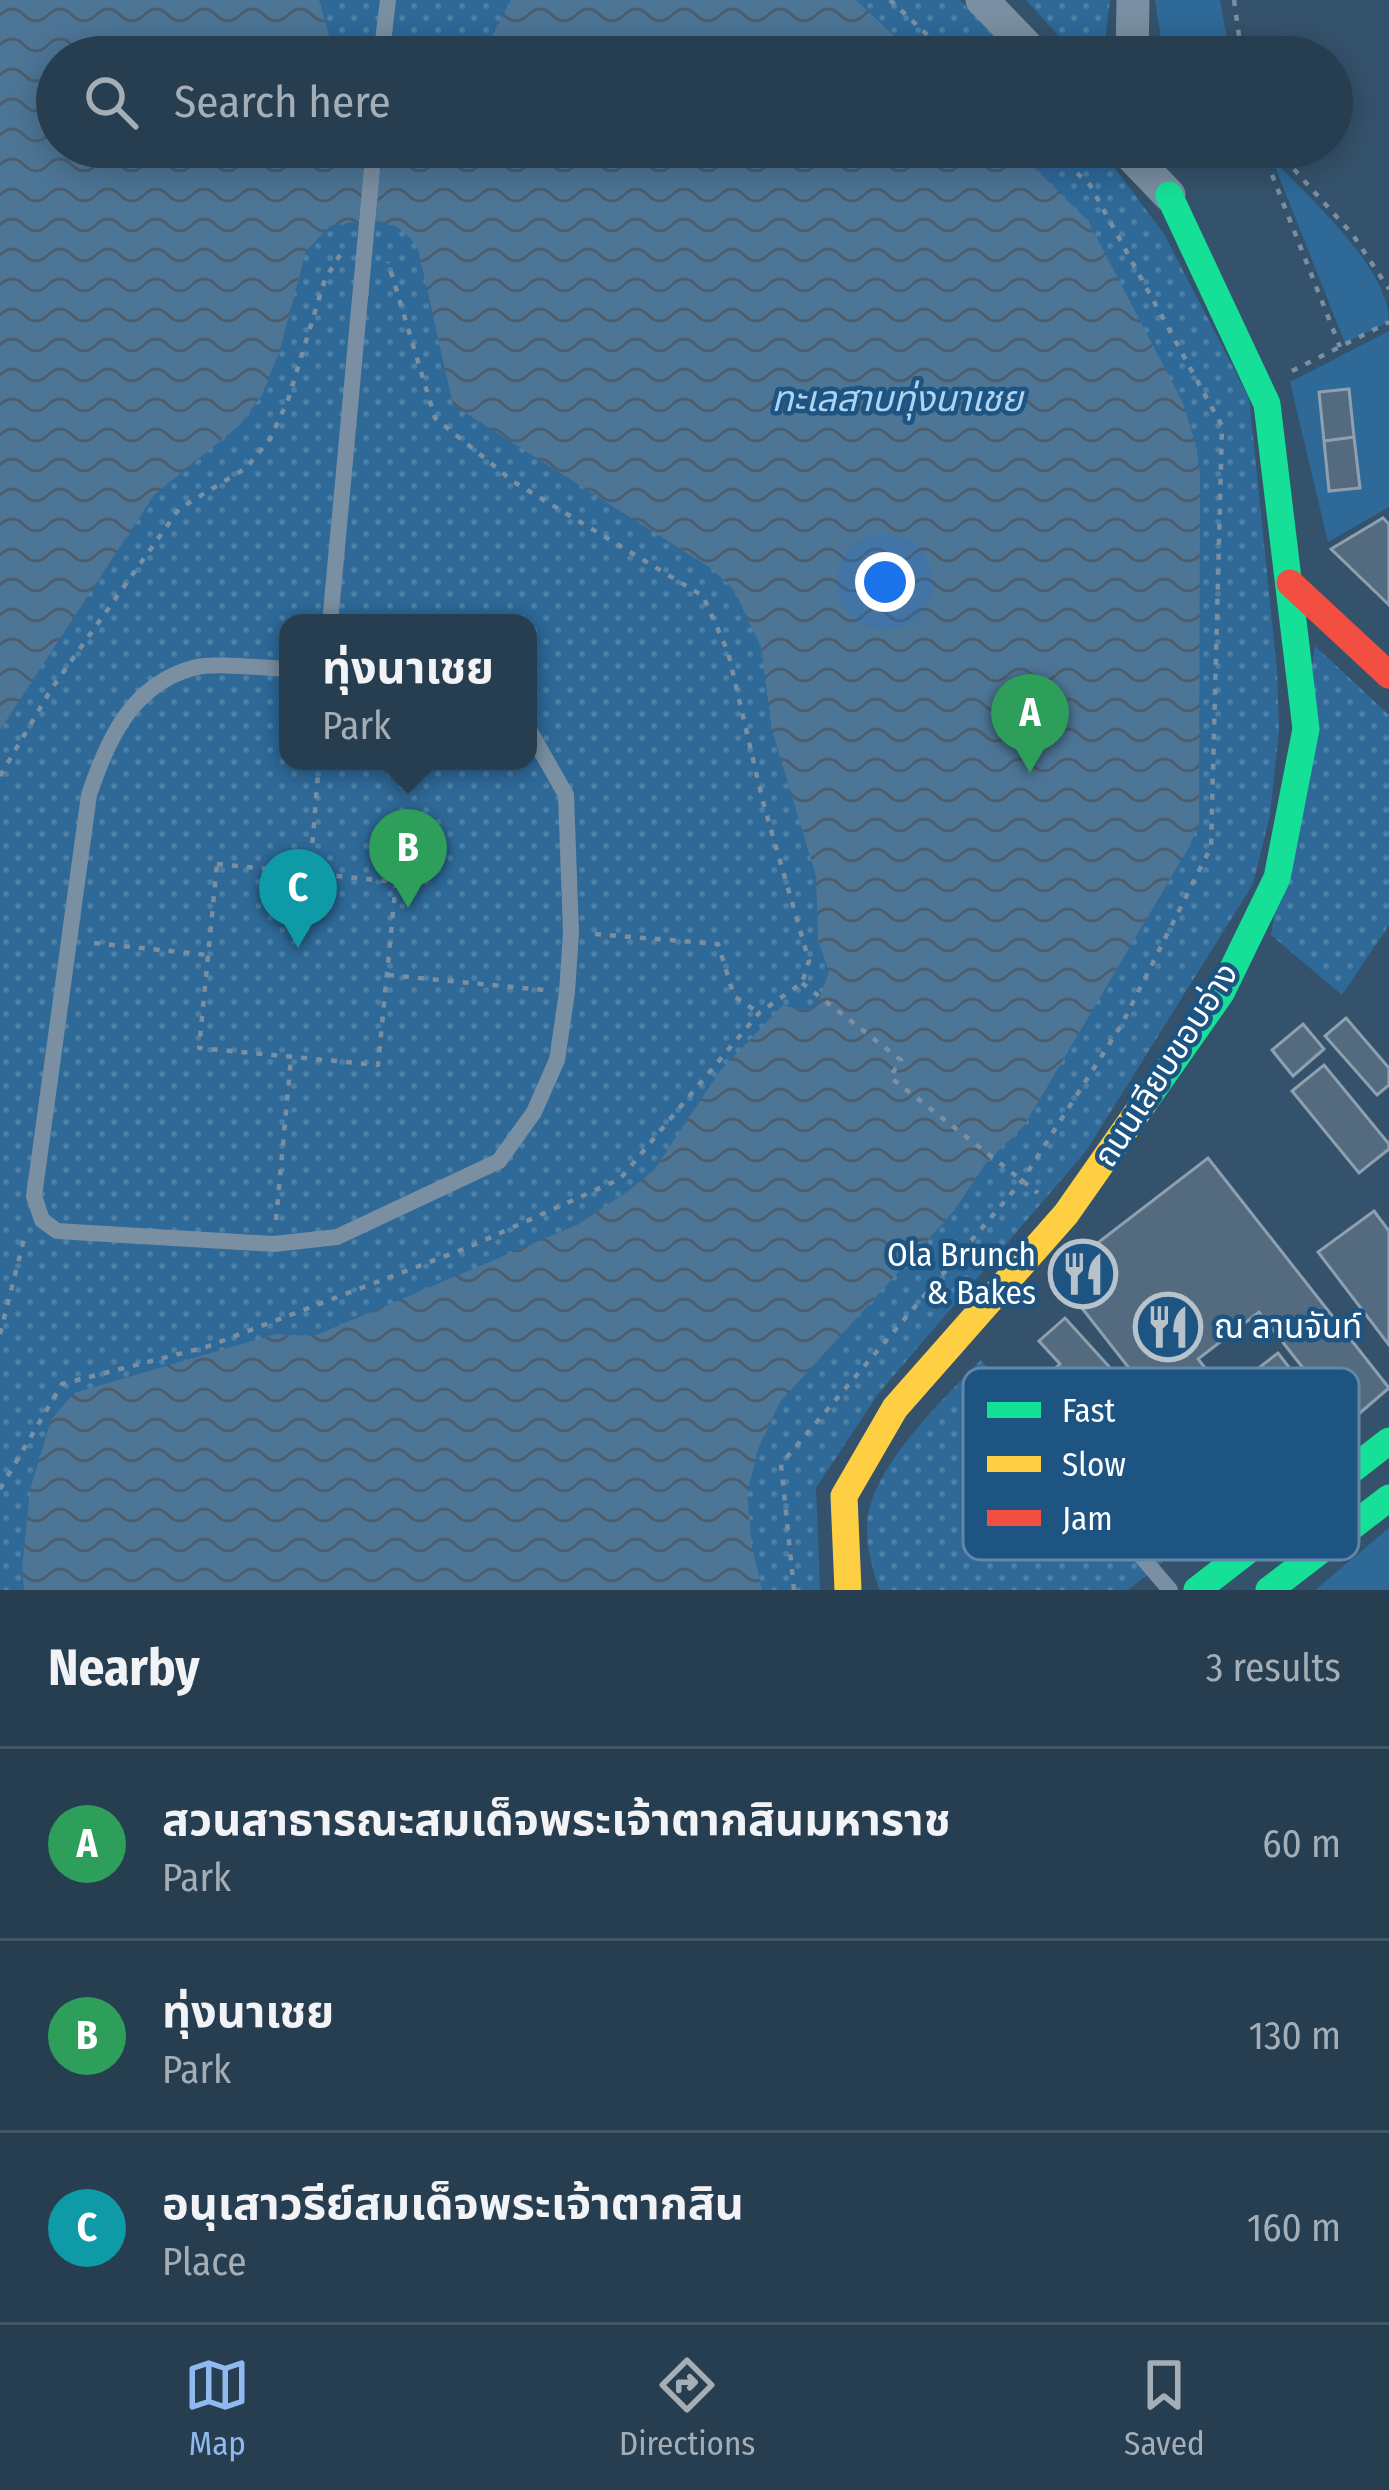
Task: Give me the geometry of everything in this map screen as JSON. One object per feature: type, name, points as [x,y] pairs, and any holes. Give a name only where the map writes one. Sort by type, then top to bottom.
[{"type":"street","points":[[982,0],[1016,36]]},
{"type":"street","points":[[1132,36],[1133,0]]},
{"type":"street","name":"ถนนเลียบขอบอ่าง","points":[[848,1590],[844,1496],[895,1408],[1066,1214],[1220,993],[1277,878],[1306,730],[1267,404],[1168,195],[1143,168]]},
{"type":"street","points":[[1157,168],[1168,195]]},
{"type":"street","points":[[1290,583],[1389,675]]},
{"type":"street","points":[[1359,1464],[1389,1441]]},
{"type":"street","points":[[1359,1521],[1389,1498]]},
{"type":"street","points":[[1197,1590],[1236,1560]]},
{"type":"street","points":[[1269,1590],[1308,1560]]},
{"type":"lane","points":[[384,36],[388,0]]},
{"type":"lane","points":[[331,614],[372,168]]},
{"type":"lane","points":[[279,668],[194,668],[148,692],[109,738],[88,795],[34,1196],[42,1220],[57,1232],[274,1244],[337,1237],[499,1161],[534,1112],[557,1060],[567,992],[571,932],[566,795],[537,744]]},
{"type":"lane","points":[[1144,1560],[1170,1590]]},
{"type":"path","points":[[890,0],[929,36]]},
{"type":"path","points":[[1234,0],[1239,36]]},
{"type":"path","points":[[794,1590],[781,1464],[1022,1181],[1122,1024],[1211,847],[1222,426],[1090,185],[1072,168]]},
{"type":"path","points":[[1269,168],[1340,347]]},
{"type":"path","points":[[1293,168],[1354,235],[1389,289]]},
{"type":"path","points":[[0,776],[52,688],[179,509],[246,468],[270,439],[288,400],[325,279],[337,256],[364,244],[387,259],[435,418],[514,482],[703,596],[728,652],[763,802],[809,961],[802,983],[759,1012],[620,1179],[469,1247],[206,1347],[62,1384],[0,1489]]},
{"type":"path","points":[[1260,388],[1389,322]]},
{"type":"path","points":[[310,873],[318,770]]},
{"type":"path","points":[[217,864],[396,881],[378,1065],[199,1048],[208,955],[217,864]]},
{"type":"path","points":[[571,932],[718,944],[734,996],[759,1012]]},
{"type":"path","points":[[70,940],[208,955]]},
{"type":"path","points":[[387,975],[567,992]]},
{"type":"path","points":[[802,983],[901,1060],[890,1077],[1066,1214]]},
{"type":"path","points":[[274,1244],[291,1056]]},
{"type":"path","points":[[0,1334],[34,1196]]},
{"type":"shaded area","points":[[0,0],[960,0],[993,36],[36,36],[36,168],[1115,168],[1164,234],[1249,398],[1279,730],[1270,815],[1253,884],[1086,1151],[878,1394],[816,1488],[820,1590],[0,1590]]},
{"type":"shaded area","points":[[1026,0],[1110,0],[1106,36],[1059,36]]},
{"type":"shaded area","points":[[1155,0],[1220,0],[1226,36],[1161,36]]},
{"type":"shaded area","points":[[1276,168],[1281,168],[1344,234],[1376,279],[1385,301],[1389,322],[1345,343]]},
{"type":"shaded area","points":[[1389,331],[1389,507],[1328,542],[1290,382]]},
{"type":"shaded area","points":[[1315,646],[1389,715],[1389,925],[1342,995],[1271,935]]},
{"type":"shaded area","points":[[963,1379],[963,1560],[1151,1560],[1157,1567],[1128,1590],[879,1590],[869,1550],[871,1504],[894,1459]]},
{"type":"shaded area","points":[[1389,1528],[1389,1590],[1315,1590],[1351,1560],[1359,1560],[1359,1553]]},
{"type":"water","name":"ทะเลสาบทุ่งนาเชย","points":[[0,0],[319,0],[329,36],[36,36],[36,168],[1035,168],[1088,221],[1183,403],[1196,446],[1200,476],[1199,823],[1024,1126],[985,1164],[953,1212],[780,1402],[758,1449],[747,1494],[762,1590],[24,1590],[22,1568],[30,1490],[51,1420],[74,1393],[276,1334],[314,1336],[577,1225],[654,1170],[720,1071],[783,1005],[806,1011],[817,1006],[829,972],[818,940],[816,876],[772,730],[761,647],[734,590],[712,569],[453,405],[418,249],[400,229],[380,221],[330,226],[306,251],[280,350],[262,395],[240,425],[154,495],[0,730]]},
{"type":"water","points":[[511,0],[856,0],[895,36],[492,36]]},
{"type":"building","points":[[1349,389],[1354,437],[1324,441],[1319,392]]},
{"type":"building","points":[[1354,437],[1360,488],[1329,491],[1324,441]]},
{"type":"building","points":[[1383,518],[1389,524],[1389,605],[1331,549]]},
{"type":"building","points":[[1346,1018],[1389,1068],[1389,1085],[1377,1095],[1325,1036]]},
{"type":"building","points":[[1303,1024],[1324,1049],[1293,1076],[1272,1050]]},
{"type":"building","points":[[1324,1065],[1389,1144],[1359,1173],[1292,1091]]},
{"type":"building","name":"ณ ลานจันท์","points":[[1208,1158],[1389,1388],[1359,1414],[1359,1368],[1303,1368],[1259,1312],[1198,1359],[1205,1368],[1129,1368],[1056,1275]]},
{"type":"building","points":[[1374,1211],[1389,1231],[1389,1345],[1318,1252]]},
{"type":"building","points":[[1065,1318],[1110,1368],[1056,1368],[1060,1364],[1039,1341]]},
{"type":"building","points":[[1278,1353],[1289,1368],[1259,1368]]},
{"type":"traffic: fast","points":[[1146,1100],[1221,993],[1277,878],[1306,729],[1267,404],[1169,195]]},
{"type":"traffic: fast","points":[[1359,1464],[1389,1441]]},
{"type":"traffic: fast","points":[[1359,1521],[1389,1498]]},
{"type":"traffic: fast","points":[[1197,1590],[1236,1560]]},
{"type":"traffic: fast","points":[[1269,1590],[1308,1560]]},
{"type":"traffic: slow","points":[[848,1590],[844,1496],[895,1408],[1066,1214],[1146,1100]]},
{"type":"traffic: jam","points":[[1290,583],[1389,675]]},
{"type":"place","name":"สวนสาธารณะสมเด็จพระเจ้าตากสินมหาราช","points":[[1030,773]]},
{"type":"place","name":"ทุ่งนาเชย","points":[[408,908]]},
{"type":"place","name":"อนุเสาวรีย์สมเด็จพระเจ้าตากสิน","points":[[298,948]]},
{"type":"place","name":"Ola Brunch & Bakes","points":[[1083,1274]]},
{"type":"place","name":"ณ ลานจันท์","points":[[1168,1327]]}]
